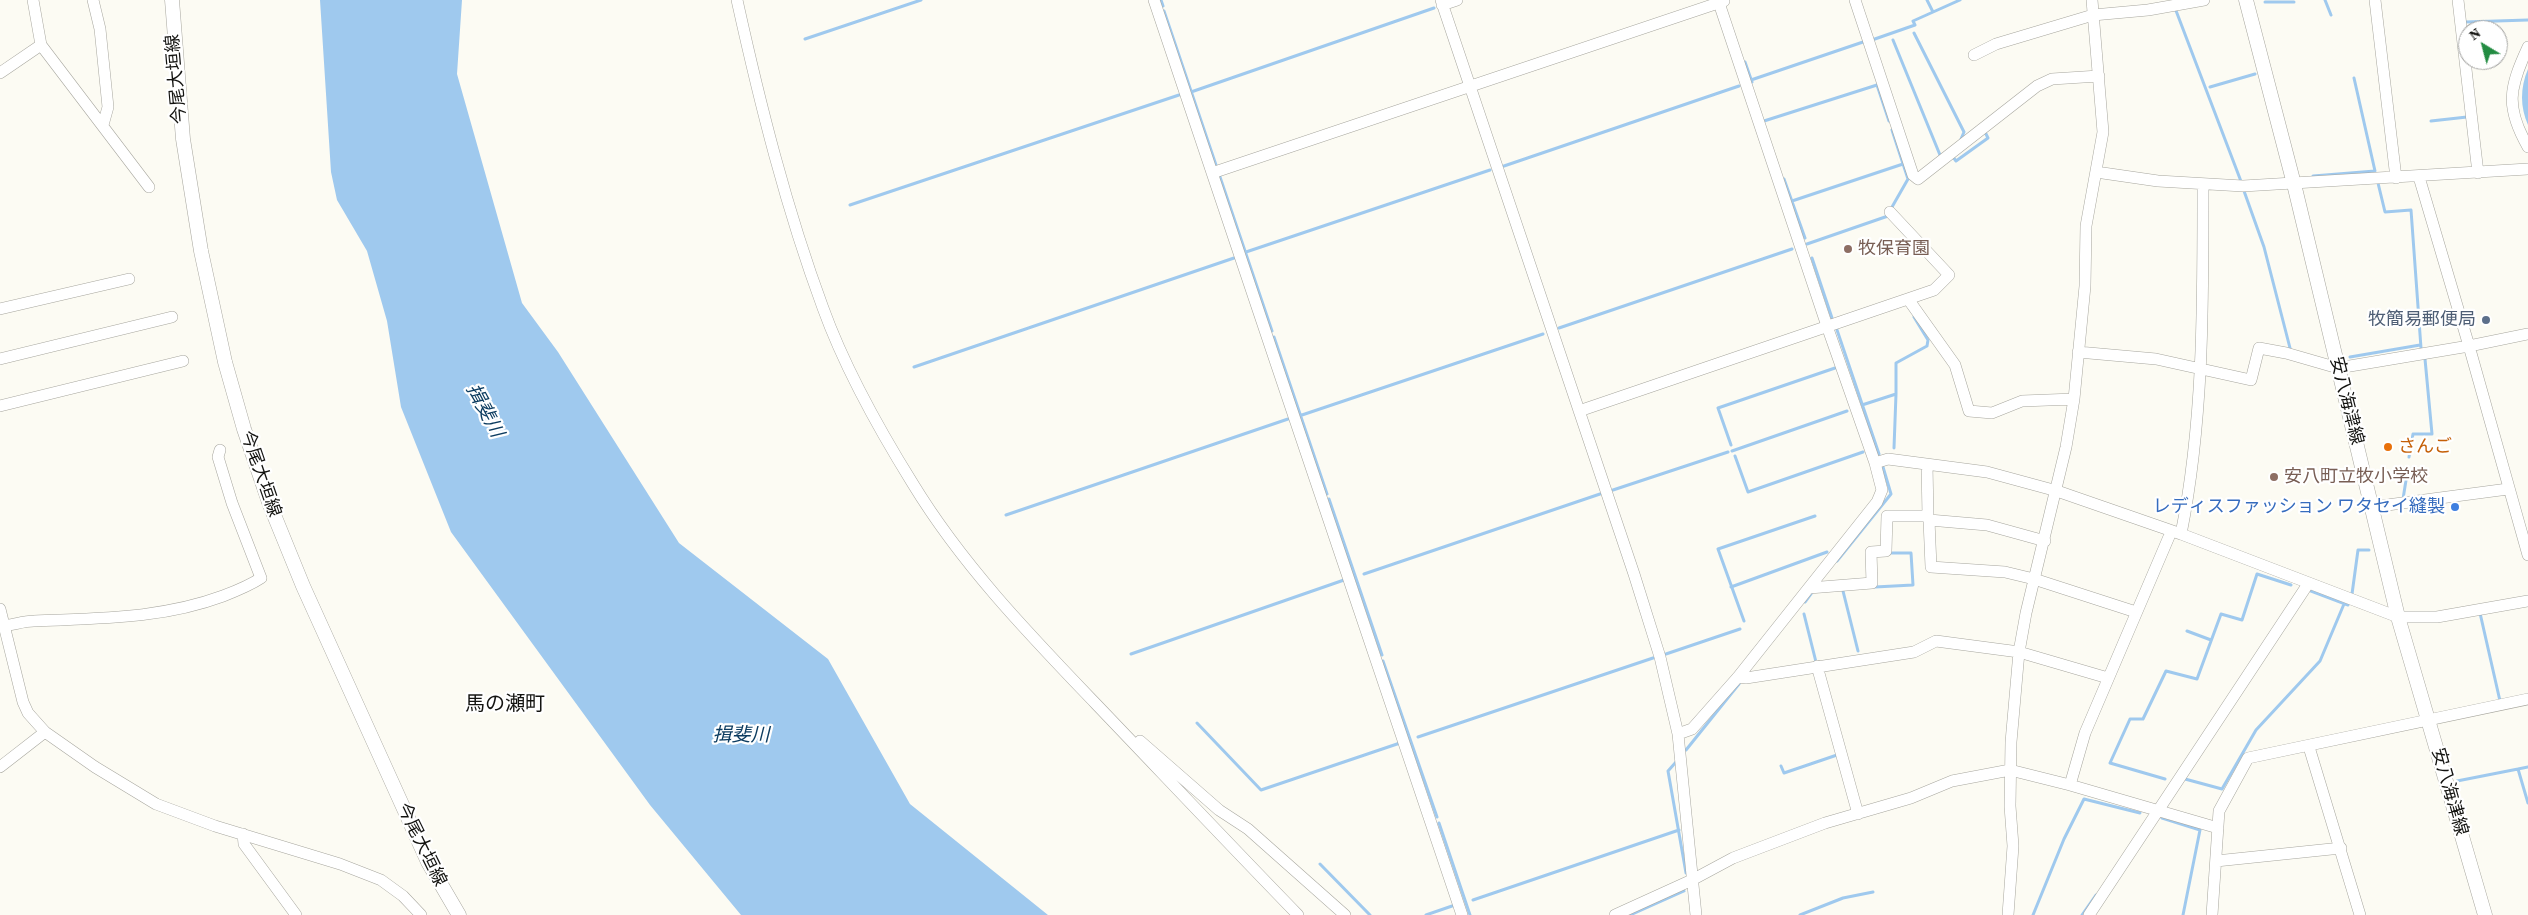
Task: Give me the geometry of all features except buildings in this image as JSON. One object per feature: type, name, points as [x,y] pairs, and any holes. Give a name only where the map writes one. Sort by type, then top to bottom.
[{"type":"main road","name":"今尾大垣線","points":[[172,0],[180,115],[195,215],[216,323],[244,429],[270,505],[303,586],[428,862],[459,915]]},
{"type":"main road","name":"安八海津線","points":[[2246,0],[2294,184],[2398,617],[2485,915]]},
{"type":"street","points":[[33,0],[41,45],[149,187]]},
{"type":"street","points":[[93,0],[100,30],[108,107],[103,125]]},
{"type":"street","points":[[737,0],[759,100],[790,210],[823,310],[851,370],[892,449],[948,536],[1012,615],[1298,915]]},
{"type":"street","points":[[1154,0],[1322,498],[1355,602],[1462,915]]},
{"type":"street","points":[[1457,0],[1441,2],[1657,648],[1678,734],[1696,915]]},
{"type":"street","points":[[1855,0],[1913,176],[1918,179],[2037,86],[2057,78],[2099,76]]},
{"type":"street","points":[[2008,915],[2013,846],[2010,770],[2019,652],[2034,578],[2057,490],[2074,399],[2085,286],[2086,226],[2104,132],[2092,0]]},
{"type":"street","points":[[1974,55],[1996,44],[2093,15],[2148,10],[2204,0]]},
{"type":"street","points":[[2375,0],[2396,178]]},
{"type":"street","points":[[2458,0],[2478,173]]},
{"type":"street","points":[[1212,173],[1721,1],[1827,326],[1875,463],[1882,490],[1877,502],[1738,677],[1692,729],[1678,734]]},
{"type":"street","points":[[0,73],[41,45]]},
{"type":"street","points":[[2528,47],[2514,76],[2512,102],[2520,132],[2528,147]]},
{"type":"street","points":[[2096,172],[2203,185],[2294,184],[2528,169]]},
{"type":"street","points":[[2419,177],[2528,555]]},
{"type":"street","points":[[2070,784],[2084,732],[2136,612],[2176,533],[2190,491],[2200,367],[2203,185]]},
{"type":"street","points":[[1579,412],[1934,290],[1949,275],[1890,212]]},
{"type":"street","points":[[0,309],[129,278]]},
{"type":"street","points":[[1908,299],[1955,365],[1969,411],[1992,414],[2022,401],[2074,399]]},
{"type":"street","points":[[0,358],[172,317]]},
{"type":"street","points":[[2078,352],[2156,359],[2200,367],[2251,380],[2259,348],[2286,353],[2338,368],[2528,334]]},
{"type":"street","points":[[0,406],[183,361]]},
{"type":"street","points":[[2,626],[21,621],[136,617],[163,613],[204,603],[251,585],[261,578],[232,503],[218,458],[220,450]]},
{"type":"street","points":[[1875,463],[1888,459],[1987,472],[2057,490],[2398,617],[2437,617],[2528,601]]},
{"type":"street","points":[[1927,464],[1931,567],[2005,572],[2034,578],[2136,612]]},
{"type":"street","points":[[2372,507],[2508,489]]},
{"type":"street","points":[[1809,588],[1872,583],[1871,552],[1886,551],[1887,516],[1928,518],[1987,525],[2045,541]]},
{"type":"street","points":[[2089,915],[2160,811],[2308,584]]},
{"type":"street","points":[[0,609],[2,626],[23,702],[28,713],[45,732],[95,767],[156,804],[242,834],[340,864],[381,880],[403,896],[421,915]]},
{"type":"street","points":[[1738,677],[1746,678],[1914,652],[1936,641],[2019,652],[2108,678]]},
{"type":"street","points":[[1817,666],[1858,814]]},
{"type":"street","points":[[2212,915],[2219,810],[2248,758],[2309,747],[2528,699]]},
{"type":"street","points":[[0,767],[45,732]]},
{"type":"street","points":[[1130,740],[1141,741],[1219,810],[1248,829],[1345,915]]},
{"type":"street","points":[[2309,747],[2360,915]]},
{"type":"street","points":[[1615,915],[1692,880],[1733,858],[1825,823],[1911,798],[1952,780],[2010,770],[2070,784],[2218,828]]},
{"type":"street","points":[[242,834],[244,844],[296,915]]},
{"type":"street","points":[[2216,861],[2341,848]]},
{"type":"water","name":"揖斐川","points":[[320,0],[462,0],[457,74],[522,303],[558,352],[679,543],[828,659],[910,804],[1048,915],[741,915],[650,805],[451,532],[401,407],[387,321],[367,251],[337,200],[331,172]]},
{"type":"water","points":[[2528,69],[2528,125],[2522,97]]},
{"type":"waterway","points":[[805,39],[921,0]]},
{"type":"waterway","points":[[1161,0],[1163,6]]},
{"type":"waterway","points":[[1927,0],[1933,12]]},
{"type":"waterway","points":[[1872,40],[1915,25],[1913,21],[1960,0]]},
{"type":"waterway","points":[[2325,0],[2331,15]]},
{"type":"waterway","points":[[2265,2],[2294,2]]},
{"type":"waterway","points":[[1191,92],[1434,8]]},
{"type":"waterway","points":[[2175,8],[2242,184]]},
{"type":"waterway","points":[[1164,11],[1217,168]]},
{"type":"waterway","points":[[2508,21],[2528,20]]},
{"type":"waterway","points":[[1914,33],[1964,132],[1961,139]]},
{"type":"waterway","points":[[1893,40],[1940,155]]},
{"type":"waterway","points":[[1751,80],[1863,42]]},
{"type":"waterway","points":[[1745,62],[1752,82]]},
{"type":"waterway","points":[[2210,87],[2255,74]]},
{"type":"waterway","points":[[2313,176],[2375,171],[2354,78]]},
{"type":"waterway","points":[[1764,121],[1877,85],[1889,121]]},
{"type":"waterway","points":[[1504,166],[1739,86]]},
{"type":"waterway","points":[[850,205],[1179,95]]},
{"type":"waterway","points":[[2431,121],[2467,117]]},
{"type":"waterway","points":[[1892,130],[1908,179],[1892,207]]},
{"type":"waterway","points":[[1953,157],[1956,161],[1988,138],[1985,132]]},
{"type":"waterway","points":[[1792,201],[1903,164]]},
{"type":"waterway","points":[[1246,252],[1490,170]]},
{"type":"waterway","points":[[1219,174],[1272,331]]},
{"type":"waterway","points":[[1784,179],[1805,238]]},
{"type":"waterway","points":[[2378,183],[2385,212],[2411,210],[2421,348]]},
{"type":"waterway","points":[[2244,191],[2264,247],[2290,348]]},
{"type":"waterway","points":[[1807,244],[1888,216]]},
{"type":"waterway","points":[[1559,328],[1792,249]]},
{"type":"waterway","points":[[914,367],[1234,258]]},
{"type":"waterway","points":[[1812,258],[1833,321]]},
{"type":"waterway","points":[[1862,405],[1896,394],[1896,363],[1927,346],[1928,340],[1914,317]]},
{"type":"waterway","points":[[1836,327],[1879,454]]},
{"type":"waterway","points":[[1299,416],[1543,334]]},
{"type":"waterway","points":[[1274,337],[1327,494]]},
{"type":"waterway","points":[[2350,357],[2420,345]]},
{"type":"waterway","points":[[2409,457],[2413,434],[2432,434],[2425,359]]},
{"type":"waterway","points":[[1731,445],[1718,408],[1835,368]]},
{"type":"waterway","points":[[1894,448],[1896,394]]},
{"type":"waterway","points":[[1732,451],[1847,411]]},
{"type":"waterway","points":[[1006,515],[1288,419]]},
{"type":"waterway","points":[[1613,490],[1728,452]]},
{"type":"waterway","points":[[1735,456],[1748,492],[1863,452]]},
{"type":"waterway","points":[[1837,561],[1891,494],[1883,467]]},
{"type":"waterway","points":[[2403,499],[2407,474]]},
{"type":"waterway","points":[[1364,574],[1600,494]]},
{"type":"waterway","points":[[1329,499],[1382,655]]},
{"type":"waterway","points":[[1744,621],[1718,549],[1815,516]]},
{"type":"waterway","points":[[2352,594],[2358,550],[2369,550]]},
{"type":"waterway","points":[[1731,587],[1827,552]]},
{"type":"waterway","points":[[1875,587],[1913,585],[1911,553],[1890,553]]},
{"type":"waterway","points":[[2165,779],[2110,763],[2130,719],[2143,719],[2166,671],[2197,679],[2221,614],[2242,620],[2257,574],[2291,585]]},
{"type":"waterway","points":[[1131,654],[1344,580]]},
{"type":"waterway","points":[[1805,602],[1813,591]]},
{"type":"waterway","points":[[1843,591],[1858,651]]},
{"type":"waterway","points":[[2311,591],[2348,605]]},
{"type":"waterway","points":[[2185,779],[2222,789],[2256,730],[2320,661],[2344,604]]},
{"type":"waterway","points":[[2480,613],[2500,701]]},
{"type":"waterway","points":[[1804,614],[1816,662]]},
{"type":"waterway","points":[[1666,654],[1740,629]]},
{"type":"waterway","points":[[2187,631],[2211,640]]},
{"type":"waterway","points":[[1418,737],[1653,658]]},
{"type":"waterway","points":[[1383,661],[1437,817]]},
{"type":"waterway","points":[[1686,750],[1739,684]]},
{"type":"waterway","points":[[1197,723],[1261,790],[1400,743]]},
{"type":"waterway","points":[[1781,766],[1784,773],[1837,755]]},
{"type":"waterway","points":[[1676,762],[1668,771],[1686,873]]},
{"type":"waterway","points":[[2518,769],[2528,767]]},
{"type":"waterway","points":[[2457,781],[2518,769],[2528,803]]},
{"type":"waterway","points":[[2033,915],[2064,839],[2084,799],[2140,813]]},
{"type":"waterway","points":[[2162,818],[2200,830],[2183,915]]},
{"type":"waterway","points":[[1439,823],[1470,915]]},
{"type":"waterway","points":[[1473,900],[1679,830]]},
{"type":"waterway","points":[[1320,864],[1370,915]]},
{"type":"waterway","points":[[1630,915],[1684,891]]},
{"type":"waterway","points":[[1800,915],[1843,898],[1873,892]]},
{"type":"waterway","points":[[2082,915],[2096,895]]},
{"type":"waterway","points":[[1426,915],[1455,905]]},
{"type":"place","name":"牧保育園","points":[[1848,249]]},
{"type":"place","name":"牧簡易郵便局","points":[[2486,320]]},
{"type":"place","name":"さんご","points":[[2388,447]]},
{"type":"place","name":"安八町立牧小学校","points":[[2274,477]]},
{"type":"place","name":"レディスファッション ワタセイ縫製","points":[[2455,507]]},
{"type":"district","name":"馬の瀬町","points":[[505,705]]}]
